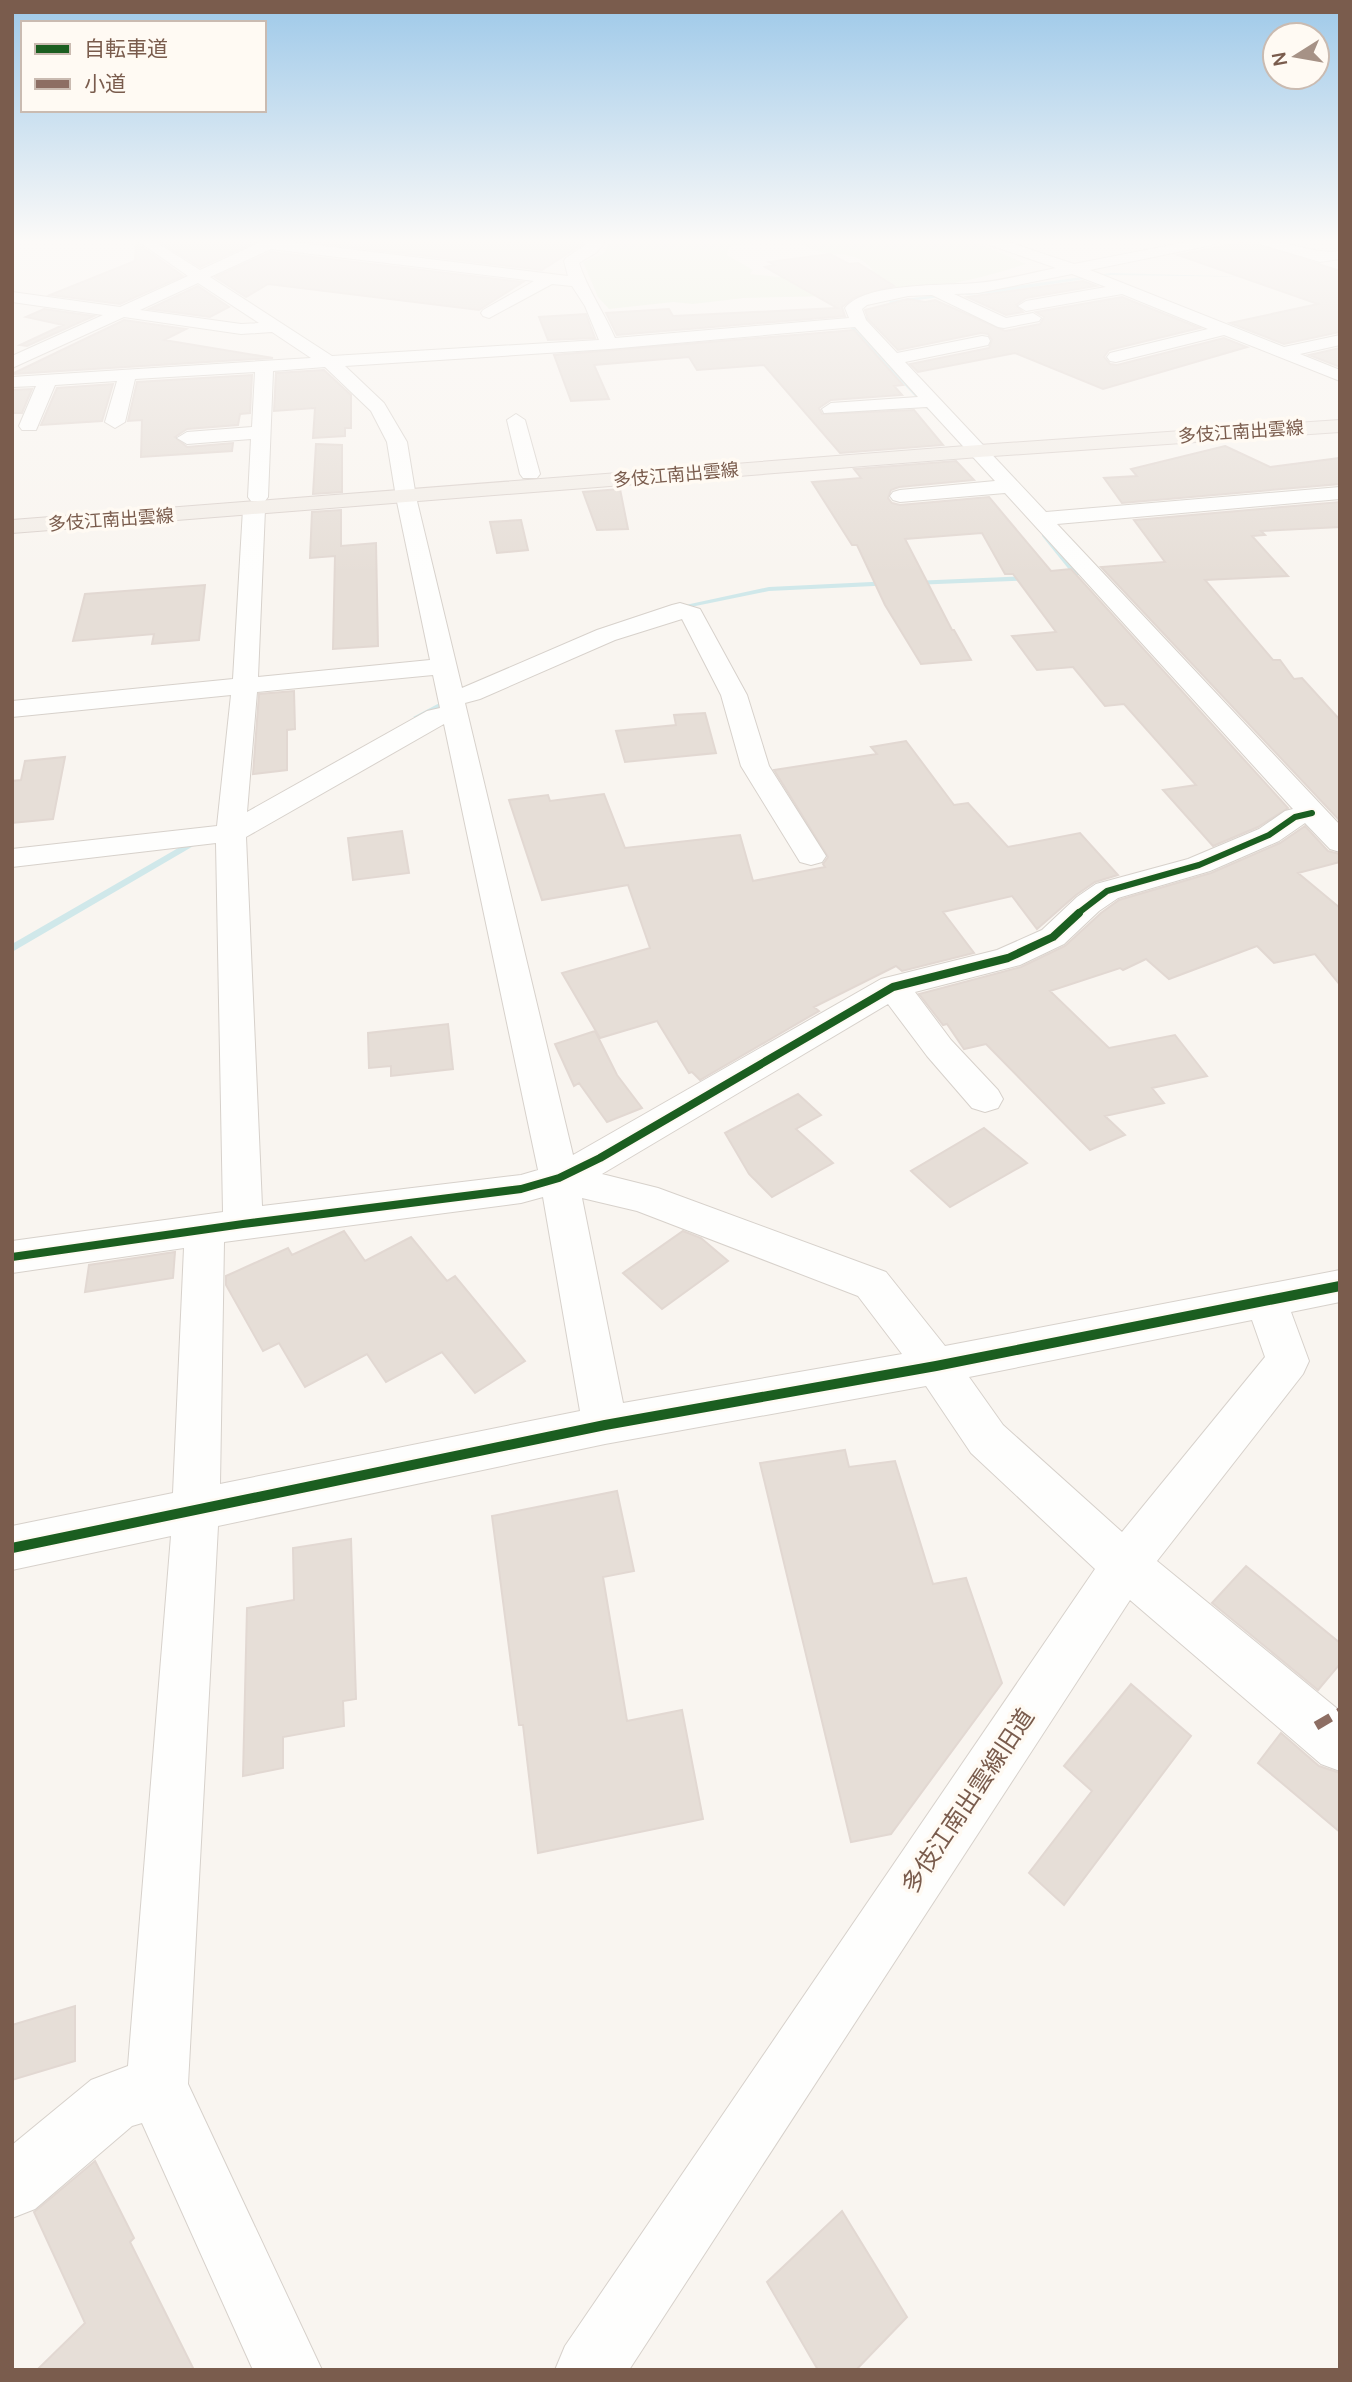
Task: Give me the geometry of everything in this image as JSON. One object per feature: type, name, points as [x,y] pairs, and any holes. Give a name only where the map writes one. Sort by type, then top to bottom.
[{"type":"main road","name":"多伎江南出雲線","points":[[12,527],[256,503],[1340,415]]},
{"type":"main road","name":"多伎江南出雲線","points":[[405,491],[530,474],[1340,426]]},
{"type":"main road","name":"多伎江南出雲線","points":[[12,515],[256,503]]},
{"type":"street","points":[[12,363],[35,352]]},
{"type":"street","points":[[314,352],[378,405],[397,442],[405,491],[559,1178],[605,1425]]},
{"type":"street","points":[[12,382],[482,352]]},
{"type":"street","points":[[887,352],[1042,519],[1319,805],[1340,843]]},
{"type":"street","points":[[893,359],[927,352]]},
{"type":"street","points":[[1116,357],[1136,352]]},
{"type":"street","points":[[1280,353],[1340,376]]},
{"type":"street","points":[[264,366],[245,687],[231,833],[224,1227],[196,1511],[157,2087],[289,2370]]},
{"type":"street","points":[[115,422],[128,374]]},
{"type":"street","points":[[29,426],[48,379]]},
{"type":"street","points":[[831,409],[932,401]]},
{"type":"street","points":[[516,420],[530,474]]},
{"type":"street","points":[[187,438],[261,432]]},
{"type":"street","points":[[900,496],[1012,486]]},
{"type":"street","points":[[1042,519],[1340,492]]},
{"type":"street","points":[[12,858],[231,833],[436,717],[471,694],[606,635],[680,610],[692,614],[734,695],[755,766],[811,856]]},
{"type":"street","points":[[12,709],[446,666]]},
{"type":"street","points":[[12,1257],[521,1189],[559,1178],[600,1158],[893,988],[1008,958],[1053,937],[1088,904],[1107,891],[1199,865],[1269,835],[1319,805]]},
{"type":"street","points":[[893,988],[939,1048],[985,1100]]},
{"type":"street","points":[[559,1178],[644,1198],[872,1284],[936,1366],[987,1438],[1125,1565],[1340,1745]]},
{"type":"street","points":[[12,1548],[605,1425],[936,1366],[1340,1286]]},
{"type":"street","name":"多伎江南出雲線旧道","points":[[589,2370],[1125,1565],[1288,1361],[1266,1302]]},
{"type":"street","points":[[12,2186],[113,2102],[157,2087]]},
{"type":"building","points":[[57,352],[238,352],[273,358],[12,374]]},
{"type":"building","points":[[588,352],[874,352],[903,385],[894,386],[902,395],[831,400],[819,408],[822,414],[914,410],[943,445],[840,453],[764,365],[697,370],[689,357],[594,365],[609,399],[571,401],[554,355]]},
{"type":"building","points":[[968,352],[1107,352],[1104,357],[1110,364],[1117,365],[1168,352],[1229,352],[1103,389],[1015,353],[918,372],[910,364]]},
{"type":"building","points":[[1340,352],[1340,367],[1309,355]]},
{"type":"building","points":[[324,370],[351,395],[351,428],[345,428],[345,436],[313,438],[315,408],[274,411],[276,373]]},
{"type":"building","points":[[252,375],[250,413],[240,414],[238,425],[187,429],[175,437],[187,447],[233,443],[232,451],[141,457],[142,420],[128,421],[137,382]]},
{"type":"building","points":[[113,384],[102,421],[41,425],[57,388]]},
{"type":"building","points":[[32,389],[22,413],[12,413],[12,390]]},
{"type":"building","points":[[316,444],[342,445],[342,492],[313,494]]},
{"type":"building","points":[[1225,446],[1270,467],[1340,458],[1340,484],[1122,503],[1104,478],[1137,476],[1131,469]]},
{"type":"building","points":[[956,461],[974,480],[899,487],[891,490],[888,498],[892,503],[900,505],[989,497],[1051,571],[1071,569],[1288,808],[1258,827],[1213,846],[1163,790],[1196,785],[1124,704],[1105,706],[1073,667],[1037,670],[1012,636],[1056,632],[1013,574],[1005,574],[982,533],[905,539],[952,630],[971,660],[921,664],[885,605],[857,545],[852,545],[812,482],[861,478],[854,469]]},
{"type":"building","points":[[620,489],[628,529],[597,530],[583,492]]},
{"type":"building","points":[[1340,502],[1340,527],[1261,531],[1265,535],[1252,536],[1288,576],[1205,580],[1273,660],[1280,660],[1294,679],[1302,678],[1340,720],[1340,821],[1101,567],[1165,562],[1134,520]]},
{"type":"building","points":[[341,510],[341,546],[376,543],[378,646],[333,649],[335,556],[310,558],[312,512]]},
{"type":"building","points":[[521,520],[528,550],[497,553],[490,522]]},
{"type":"building","points":[[205,585],[199,640],[152,644],[154,634],[73,641],[85,594]]},
{"type":"building","points":[[294,691],[295,729],[287,730],[287,770],[253,774],[259,694]]},
{"type":"building","points":[[705,713],[716,753],[625,762],[616,731],[676,725],[674,715]]},
{"type":"building","points":[[906,741],[954,805],[968,803],[1008,847],[1080,833],[1118,875],[1095,882],[1037,929],[1012,896],[943,912],[974,953],[902,971],[896,966],[814,1007],[819,1011],[700,1080],[692,1072],[689,1073],[657,1021],[600,1038],[562,973],[650,948],[628,885],[542,900],[509,800],[548,795],[550,801],[604,794],[625,848],[740,835],[753,881],[825,867],[823,864],[828,857],[774,770],[877,754],[871,747]]},
{"type":"building","points":[[65,757],[53,819],[12,823],[12,781],[21,780],[25,761]]},
{"type":"building","points":[[1305,826],[1328,851],[1340,854],[1340,862],[1298,873],[1340,908],[1340,985],[1315,954],[1274,963],[1257,946],[1169,979],[1146,959],[1123,970],[1120,968],[1050,991],[1109,1048],[1175,1035],[1207,1076],[1152,1088],[1164,1103],[1105,1116],[1125,1135],[1090,1150],[986,1044],[964,1049],[947,1024],[943,1025],[919,994],[1021,967],[1065,946],[1119,900],[1211,873],[1280,843]]},
{"type":"building","points":[[402,831],[409,873],[353,880],[348,838]]},
{"type":"building","points":[[448,1024],[453,1069],[391,1076],[391,1066],[369,1068],[368,1033]]},
{"type":"building","points":[[595,1031],[617,1075],[642,1108],[607,1122],[579,1083],[574,1086],[555,1044]]},
{"type":"building","points":[[798,1094],[821,1115],[796,1129],[833,1163],[772,1197],[749,1174],[725,1133]]},
{"type":"building","points":[[984,1128],[1027,1163],[950,1207],[911,1171]]},
{"type":"building","points":[[344,1231],[365,1261],[411,1237],[447,1281],[455,1276],[525,1361],[475,1393],[442,1352],[386,1382],[367,1354],[305,1387],[279,1343],[263,1351],[226,1285],[226,1276],[288,1248],[292,1255]]},
{"type":"building","points":[[683,1231],[701,1238],[728,1261],[662,1309],[623,1273]]},
{"type":"building","points":[[175,1252],[173,1278],[85,1292],[89,1265]]},
{"type":"building","points":[[845,1450],[849,1467],[895,1461],[933,1584],[966,1578],[1002,1683],[891,1834],[851,1842],[760,1463]]},
{"type":"building","points":[[617,1491],[634,1571],[603,1577],[627,1721],[682,1710],[703,1819],[538,1853],[523,1725],[519,1725],[492,1516]]},
{"type":"building","points":[[351,1539],[356,1699],[343,1701],[344,1726],[283,1737],[283,1768],[243,1776],[247,1608],[294,1600],[293,1548]]},
{"type":"building","points":[[1246,1566],[1340,1643],[1340,1664],[1318,1690],[1212,1603]]},
{"type":"building","points":[[1131,1684],[1191,1736],[1064,1905],[1029,1873],[1092,1791],[1064,1766]]},
{"type":"building","points":[[1281,1733],[1319,1766],[1340,1773],[1340,1832],[1258,1763]]},
{"type":"building","points":[[75,2006],[75,2061],[12,2080],[12,2025]]},
{"type":"building","points":[[95,2161],[134,2238],[130,2242],[194,2370],[37,2370],[85,2323],[34,2212]]},
{"type":"building","points":[[842,2211],[907,2317],[856,2370],[818,2370],[767,2282]]},
{"type":"waterway","points":[[876,352],[928,408]]},
{"type":"waterway","points":[[1044,535],[1076,573],[1060,577]]},
{"type":"waterway","points":[[913,583],[1032,578]]},
{"type":"waterway","points":[[671,609],[769,589],[892,583]]},
{"type":"waterway","points":[[417,717],[454,699]]},
{"type":"waterway","points":[[12,949],[199,839]]},
{"type":"marked path","points":[[1316,1726],[1340,1712]]},
{"type":"cycle path","points":[[12,1257],[243,1224],[521,1189],[559,1178],[600,1158],[893,987],[1008,958],[1053,937],[1088,904],[1107,891],[1199,865],[1269,835],[1295,817],[1312,813]]},
{"type":"cycle path","points":[[12,1548],[605,1425],[936,1366],[1340,1286]]}]
